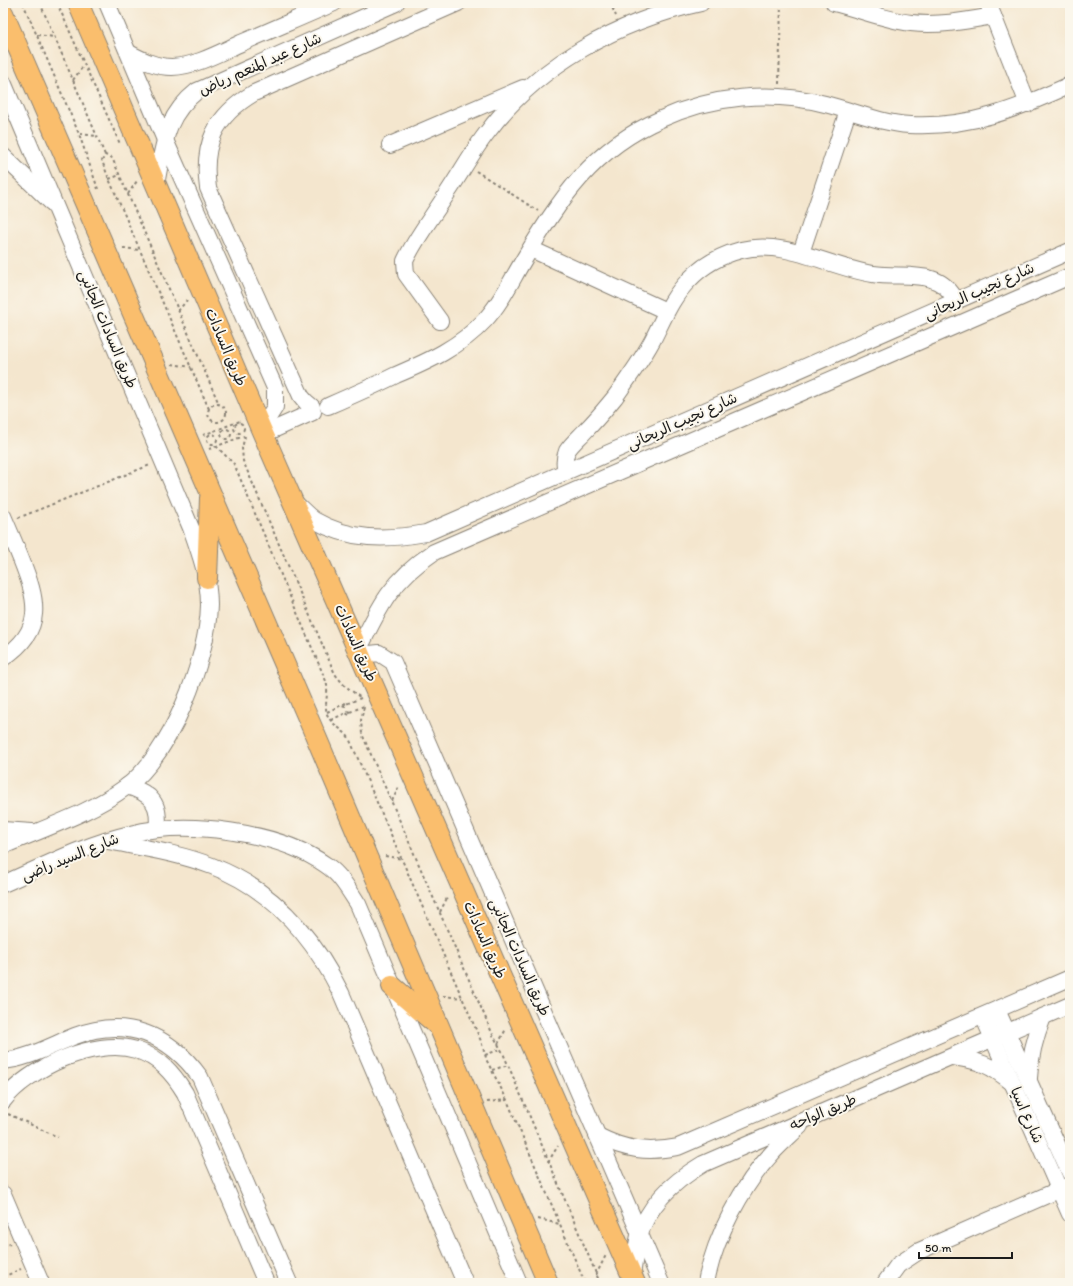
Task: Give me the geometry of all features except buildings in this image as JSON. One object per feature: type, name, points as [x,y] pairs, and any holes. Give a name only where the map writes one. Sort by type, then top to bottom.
[{"type":"main road","name":"طريق السادات","points":[[78,3],[148,181],[255,433],[293,501],[633,1279]]},
{"type":"main road","points":[[3,13],[211,492],[548,1283]]},
{"type":"main road","points":[[207,578],[211,492]]},
{"type":"main road","points":[[392,986],[439,1028]]},
{"type":"street","points":[[107,3],[165,140],[275,388],[275,407],[255,433]]},
{"type":"street","name":"شارع عبد المنعم رياض","points":[[129,53],[156,65],[170,67],[185,65],[208,58],[334,3]]},
{"type":"street","name":"شارع عبد المنعم رياض","points":[[148,181],[165,140],[169,126],[176,112],[185,100],[197,91],[218,80],[396,3]]},
{"type":"street","points":[[318,408],[301,396],[208,188],[206,170],[207,151],[213,132],[224,116],[237,103],[254,93],[458,3]]},
{"type":"street","points":[[440,321],[406,274],[405,261],[486,134],[508,107],[534,83],[561,62],[591,43],[650,16],[701,3]]},
{"type":"street","points":[[834,3],[889,19],[910,23],[953,23],[990,9],[1028,104]]},
{"type":"street","points":[[208,58],[210,70],[218,80]]},
{"type":"street","name":"طريق السادات الجانبى","points":[[3,82],[191,528],[207,578]]},
{"type":"street","points":[[390,145],[534,83]]},
{"type":"street","points":[[255,433],[318,408],[441,355],[458,345],[482,324],[498,304],[549,218],[566,194],[586,171],[609,150],[633,133],[660,119],[688,108],[718,100],[748,97],[778,97],[810,101],[848,110],[878,120],[908,125],[938,125],[969,122],[1028,104],[1070,85]]},
{"type":"street","points":[[475,109],[486,134]]},
{"type":"street","points":[[801,253],[848,110]]},
{"type":"street","points":[[3,156],[56,208]]},
{"type":"street","points":[[566,472],[565,459],[570,447],[610,402],[634,370],[652,342],[675,295],[705,266],[722,256],[742,250],[761,247],[781,248],[801,253],[830,264],[873,274],[934,279],[944,284],[956,301]]},
{"type":"street","points":[[531,249],[666,311]]},
{"type":"street","name":"شارع نجيب الريحانى","points":[[293,501],[314,519],[340,531],[368,538],[396,538],[426,533],[1070,251]]},
{"type":"street","name":"شارع نجيب الريحانى","points":[[360,652],[373,619],[394,586],[415,565],[434,552],[1070,276]]},
{"type":"street","points":[[905,324],[913,344]]},
{"type":"street","points":[[3,658],[14,650],[27,635],[34,617],[35,603],[31,584],[5,519]]},
{"type":"street","points":[[426,533],[434,552]]},
{"type":"street","points":[[3,846],[94,806],[127,786],[152,759],[172,728],[188,695],[200,660],[206,631],[208,605],[207,578]]},
{"type":"street","name":"طريق السادات الجانبى","points":[[360,652],[379,653],[393,662],[661,1283]]},
{"type":"street","points":[[127,786],[147,794],[153,801],[157,810],[157,829]]},
{"type":"street","name":"شارع السيد راضى","points":[[3,884],[105,841],[157,829],[181,827],[230,832],[282,843],[306,853],[327,865],[344,882],[358,904],[392,986]]},
{"type":"street","points":[[3,830],[35,832]]},
{"type":"street","points":[[105,841],[160,851],[212,866],[259,891],[280,907],[299,926],[326,964],[341,993],[465,1283]]},
{"type":"street","name":"طريق الواحه","points":[[598,1136],[623,1147],[645,1151],[678,1147],[1070,978]]},
{"type":"street","points":[[392,986],[519,1283]]},
{"type":"street","name":"طريق الواحه","points":[[633,1279],[640,1236],[649,1213],[664,1193],[682,1177],[713,1160],[1070,1005]]},
{"type":"street","name":"شارع اسيا","points":[[990,1013],[1000,1035],[1029,1081],[1070,1173]]},
{"type":"street","points":[[1029,1081],[1030,1059],[1035,1037],[1043,1017]]},
{"type":"street","points":[[3,1061],[24,1057],[77,1035],[100,1029],[118,1028],[138,1031],[158,1038],[174,1048],[189,1062],[203,1084],[289,1283]]},
{"type":"street","name":"شارع اسيا","points":[[1000,1035],[1013,1084],[1065,1187],[1070,1214]]},
{"type":"street","points":[[3,1102],[10,1092],[42,1069],[78,1054],[118,1047],[135,1050],[152,1057],[165,1066],[177,1079],[185,1093],[266,1283]]},
{"type":"street","points":[[952,1057],[975,1060],[996,1069],[1013,1084]]},
{"type":"street","points":[[706,1283],[723,1231],[744,1189],[773,1152],[807,1120]]},
{"type":"street","points":[[703,1137],[713,1160]]},
{"type":"street","points":[[884,1283],[898,1265],[919,1252],[1065,1187]]},
{"type":"street","points":[[3,1194],[41,1283]]},
{"type":"path","points":[[40,3],[105,156]]},
{"type":"path","points":[[778,97],[781,3]]},
{"type":"path","points":[[37,35],[55,37]]},
{"type":"path","points":[[73,80],[84,65]]},
{"type":"path","points":[[79,134],[97,136]]},
{"type":"path","points":[[105,156],[111,157],[120,175],[219,404],[226,412],[224,418],[220,421]]},
{"type":"path","points":[[105,156],[102,161],[109,179],[209,409],[208,412],[210,419],[220,421]]},
{"type":"path","points":[[466,164],[549,218]]},
{"type":"path","points":[[109,179],[120,175]]},
{"type":"path","points":[[128,194],[148,181]]},
{"type":"path","points":[[122,248],[140,250]]},
{"type":"path","points":[[178,311],[191,296]]},
{"type":"path","points":[[171,364],[191,367]]},
{"type":"path","points":[[209,409],[213,405],[219,404]]},
{"type":"path","points":[[202,435],[244,419]]},
{"type":"path","points":[[220,421],[223,428],[221,436]]},
{"type":"path","points":[[241,423],[244,426],[242,433],[238,433],[235,430],[236,424],[241,423]]},
{"type":"path","points":[[223,428],[228,429],[231,432]]},
{"type":"path","points":[[229,442],[228,438],[231,432],[235,430]]},
{"type":"path","points":[[208,450],[255,433]]},
{"type":"path","points":[[255,433],[242,448],[243,461],[335,674],[344,686],[361,698],[364,706],[361,720],[362,734],[439,912],[501,1048],[600,1283]]},
{"type":"path","points":[[217,437],[215,443],[211,444],[207,441],[207,437],[210,434],[214,434],[217,437],[221,436],[228,438]]},
{"type":"path","points":[[216,446],[234,464],[326,681],[328,694],[326,712],[330,720],[349,738],[585,1283]]},
{"type":"path","points":[[5,519],[162,460]]},
{"type":"path","points":[[321,714],[342,705],[343,703],[346,704],[365,696]]},
{"type":"path","points":[[325,722],[346,713],[347,711],[350,712],[368,704]]},
{"type":"path","points":[[391,801],[402,781]]},
{"type":"path","points":[[382,856],[402,859]]},
{"type":"path","points":[[439,912],[450,892]]},
{"type":"path","points":[[442,996],[462,998]]},
{"type":"path","points":[[498,1044],[509,1025]]},
{"type":"path","points":[[485,1055],[501,1048]]},
{"type":"path","points":[[492,1070],[508,1066]]},
{"type":"path","points":[[486,1102],[507,1100]]},
{"type":"path","points":[[3,1112],[58,1137]]},
{"type":"path","points":[[548,1162],[560,1143]]},
{"type":"path","points":[[537,1218],[560,1224]]},
{"type":"path","points":[[596,1275],[607,1252]]},
{"type":"path","points":[[3,1277],[33,1264]]}]
